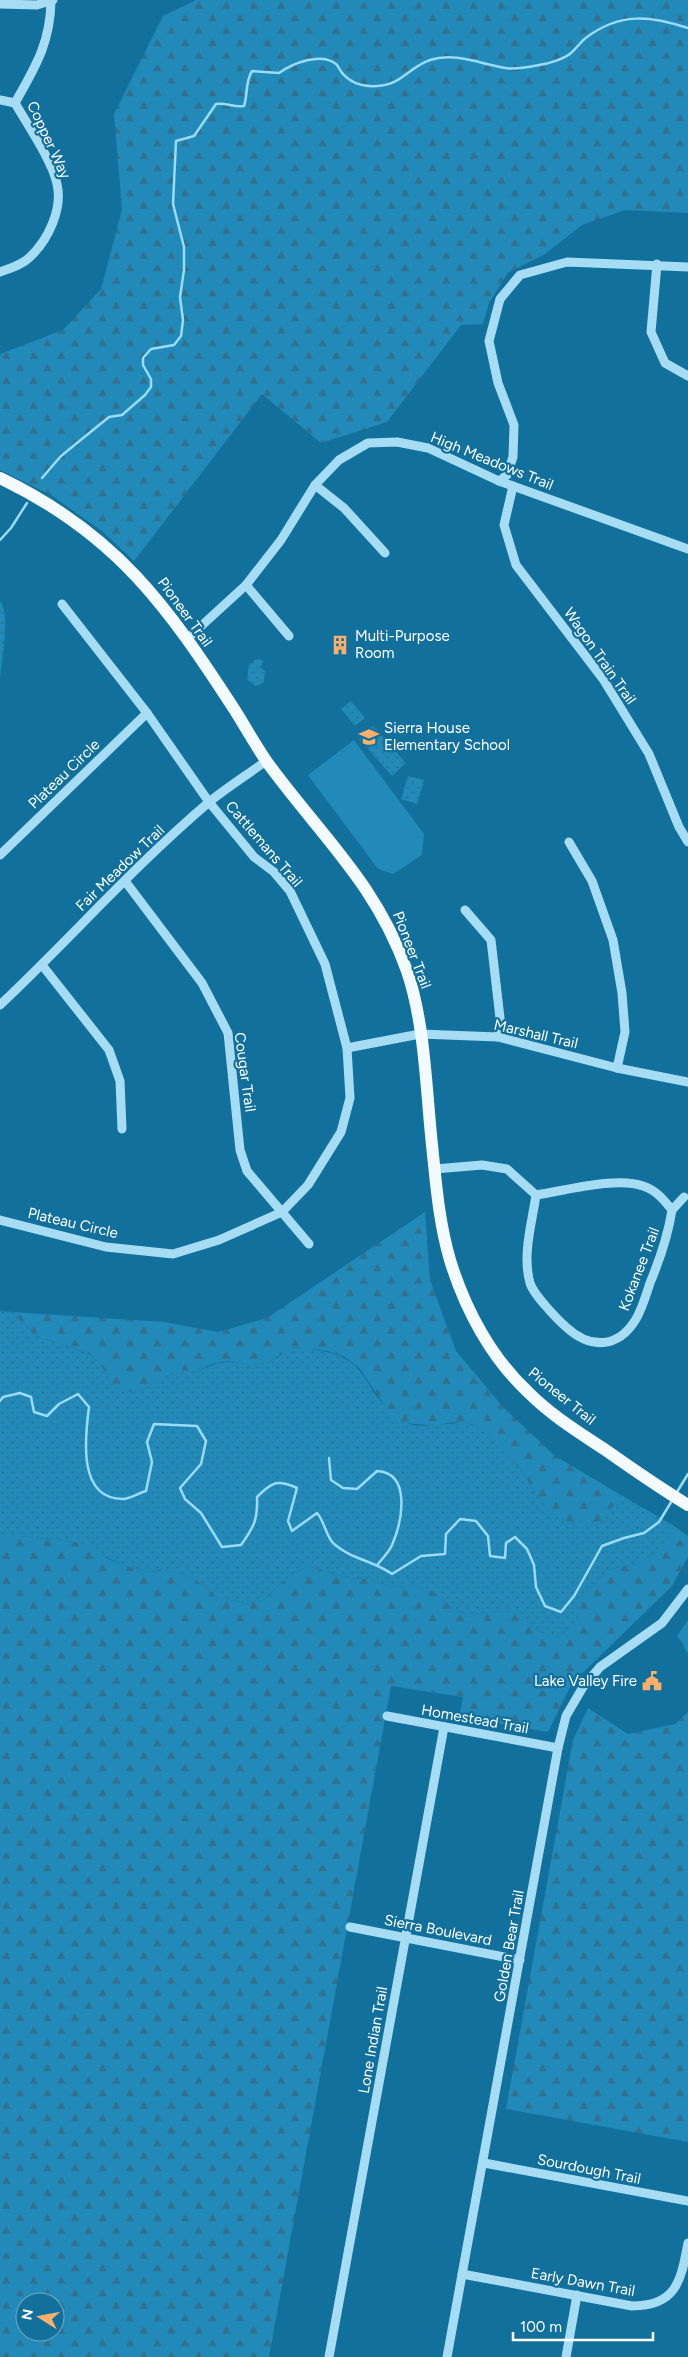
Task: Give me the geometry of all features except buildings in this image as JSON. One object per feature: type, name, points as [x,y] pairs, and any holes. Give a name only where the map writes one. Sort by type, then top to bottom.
[{"type":"main road","name":"Pioneer Trail","points":[[0,478],[60,510],[113,551],[158,599],[187,639],[266,761],[336,847],[380,910],[408,974],[420,1034],[440,1214],[450,1260],[468,1307],[497,1358],[529,1394],[552,1413],[657,1486],[688,1505]]},
{"type":"street","points":[[0,4],[37,5],[52,1]]},
{"type":"street","name":"Copper Way","points":[[0,272],[16,266],[29,258],[40,246],[54,218],[58,201],[57,184],[15,102],[41,55],[50,30],[52,1]]},
{"type":"street","points":[[0,100],[15,102]]},
{"type":"street","points":[[499,481],[507,475],[513,457],[514,425],[498,383],[489,341],[500,299],[520,275],[567,262],[657,264],[688,267]]},
{"type":"street","points":[[657,264],[651,332],[665,363],[688,376]]},
{"type":"street","name":"High Meadows Trail","points":[[187,639],[246,585],[280,540],[315,485],[340,460],[368,443],[396,442],[428,448],[499,481],[688,550]]},
{"type":"street","points":[[315,485],[344,508],[385,553]]},
{"type":"street","name":"Wagon Train Trail","points":[[513,486],[504,525],[516,565],[602,679],[644,746],[688,842]]},
{"type":"street","points":[[246,585],[289,636]]},
{"type":"street","name":"Cattlemans Trail","points":[[62,604],[147,713],[209,802],[254,857],[274,872],[290,892],[325,964],[347,1048],[350,1098],[342,1132],[308,1185],[282,1212]]},
{"type":"street","name":"Plateau Circle","points":[[0,854],[147,713]]},
{"type":"street","name":"Fair Meadow Trail","points":[[0,1005],[125,880],[209,802],[266,761]]},
{"type":"street","points":[[569,842],[592,881],[613,940],[622,993],[625,1032],[617,1068]]},
{"type":"street","name":"Cougar Trail","points":[[125,880],[202,983],[228,1033],[240,1150],[247,1171],[309,1244]]},
{"type":"street","points":[[465,910],[491,940],[500,1018],[498,1037]]},
{"type":"street","points":[[42,965],[109,1050],[120,1081],[122,1129]]},
{"type":"street","name":"Marshall Trail","points":[[347,1048],[420,1034],[498,1037],[617,1068],[688,1082]]},
{"type":"street","points":[[434,1169],[482,1165],[508,1169],[536,1196],[622,1182],[644,1186],[661,1196],[672,1210],[684,1198]]},
{"type":"street","name":"Kokanee Trail","points":[[536,1196],[527,1259],[530,1284],[559,1321],[576,1336],[591,1343],[606,1343],[624,1334],[636,1319],[669,1234],[672,1210]]},
{"type":"street","name":"Plateau Circle","points":[[0,1220],[106,1248],[173,1254],[219,1240],[282,1212]]},
{"type":"street","name":"Golden Bear Trail","points":[[448,2357],[558,1748],[566,1716],[582,1687],[600,1667],[662,1623],[688,1589]]},
{"type":"street","name":"Homestead Trail","points":[[386,1716],[558,1748]]},
{"type":"street","name":"Lone Indian Trail","points":[[329,2357],[444,1727]]},
{"type":"street","name":"Sierra Boulevard","points":[[350,1927],[520,1960]]},
{"type":"street","name":"Sourdough Trail","points":[[484,2163],[688,2201]]},
{"type":"street","name":"Early Dawn Trail","points":[[462,2274],[632,2306],[650,2306],[665,2299],[676,2287],[682,2272],[688,2243]]},
{"type":"street","points":[[566,2357],[577,2295]]},
{"type":"green space","points":[[196,0],[688,0],[688,213],[625,210],[582,225],[545,254],[508,273],[489,303],[483,324],[461,325],[387,422],[321,443],[262,394],[134,561],[102,531],[51,495],[0,470],[0,354],[63,330],[101,289],[122,210],[114,114],[163,16]]},
{"type":"green space","points":[[0,601],[5,617],[5,640],[0,682]]},
{"type":"green space","points":[[261,659],[264,662],[260,667],[265,671],[264,683],[255,686],[247,679],[249,665],[255,660]]},
{"type":"green space","points":[[351,701],[365,718],[355,726],[341,709]]},
{"type":"green space","points":[[373,726],[406,763],[392,776],[359,739]]},
{"type":"green space","points":[[354,740],[424,834],[422,855],[393,874],[378,869],[308,775]]},
{"type":"green space","points":[[408,776],[424,780],[417,804],[401,799]]},
{"type":"green space","points":[[425,1212],[430,1280],[456,1351],[503,1407],[555,1456],[621,1495],[602,1521],[583,1524],[563,1520],[548,1511],[516,1463],[500,1444],[472,1424],[452,1422],[435,1426],[406,1423],[392,1417],[360,1369],[345,1357],[328,1351],[294,1347],[267,1363],[252,1365],[227,1361],[211,1364],[197,1372],[181,1370],[142,1390],[130,1392],[110,1385],[99,1362],[91,1355],[38,1336],[12,1312],[164,1322],[218,1332],[267,1318]]},
{"type":"green space","points":[[0,1311],[12,1312],[38,1336],[91,1355],[99,1362],[110,1385],[142,1390],[182,1369],[197,1372],[220,1362],[261,1364],[270,1362],[295,1347],[333,1354],[346,1359],[356,1366],[383,1404],[404,1422],[420,1426],[463,1423],[489,1434],[512,1458],[548,1511],[602,1521],[621,1495],[674,1526],[660,1551],[636,1564],[607,1570],[584,1596],[575,1625],[554,1639],[534,1628],[517,1611],[490,1612],[463,1618],[433,1592],[413,1586],[391,1587],[370,1579],[347,1578],[308,1566],[292,1574],[263,1600],[250,1604],[216,1597],[193,1578],[177,1573],[163,1570],[150,1572],[125,1566],[74,1542],[0,1534]]},
{"type":"green space","points":[[674,1526],[688,1536],[688,1557],[672,1586],[572,1683],[548,1732],[459,1717],[463,1697],[391,1686],[269,2357],[0,2357],[0,1534],[74,1542],[89,1547],[108,1559],[125,1566],[149,1572],[163,1570],[177,1573],[193,1578],[216,1597],[250,1604],[263,1600],[292,1574],[308,1566],[347,1578],[370,1579],[391,1587],[413,1586],[433,1592],[463,1618],[490,1612],[517,1611],[534,1628],[554,1639],[575,1625],[584,1596],[607,1570],[636,1564],[659,1551]]},
{"type":"green space","points":[[688,1620],[688,1654],[677,1636]]},
{"type":"green space","points":[[588,1708],[628,1734],[675,1724],[688,1712],[688,2142],[506,2109],[573,1740]]},
{"type":"waterway","points":[[42,478],[61,456],[109,417],[122,415],[145,395],[151,387],[151,379],[143,365],[143,358],[151,349],[174,345],[181,336],[183,320],[180,297],[184,270],[184,247],[173,204],[176,141],[194,136],[216,104],[244,106],[248,79],[252,71],[279,73],[307,60],[323,59],[336,64],[343,74],[354,82],[367,86],[377,86],[393,82],[423,63],[439,58],[458,58],[509,69],[547,64],[568,55],[585,39],[600,29],[624,20],[648,19],[688,28]]},
{"type":"waterway","points":[[0,540],[11,528],[27,503]]},
{"type":"waterway","points":[[0,1401],[3,1397],[20,1393],[31,1397],[34,1412],[47,1416],[59,1404],[78,1394],[89,1407],[86,1450],[87,1465],[91,1478],[98,1489],[109,1497],[124,1499],[146,1491],[152,1462],[147,1442],[154,1424],[197,1426],[206,1441],[201,1464],[180,1488],[185,1499],[201,1513],[222,1547],[241,1545],[254,1522],[257,1511],[257,1497],[271,1485],[280,1483],[297,1488],[288,1521],[292,1531],[317,1513],[334,1544],[348,1553],[392,1574],[421,1556],[445,1554],[446,1534],[460,1519],[476,1521],[488,1536],[490,1556],[505,1558],[506,1543],[515,1537],[527,1549],[534,1565],[536,1587],[545,1606],[561,1612],[574,1596],[602,1546],[644,1533],[659,1522],[673,1499]]},
{"type":"waterway","points":[[329,1458],[331,1480],[343,1488],[357,1489],[377,1471],[388,1474],[396,1480],[400,1489],[401,1500],[399,1524],[392,1545],[378,1564]]},
{"type":"waterway","points":[[677,1492],[688,1474]]},
{"type":"place","name":"Multi-Purpose Room","points":[[340,645]]},
{"type":"place","name":"Sierra House Elementary School","points":[[369,737]]},
{"type":"place","name":"Lake Valley Fire","points":[[652,1681]]}]
